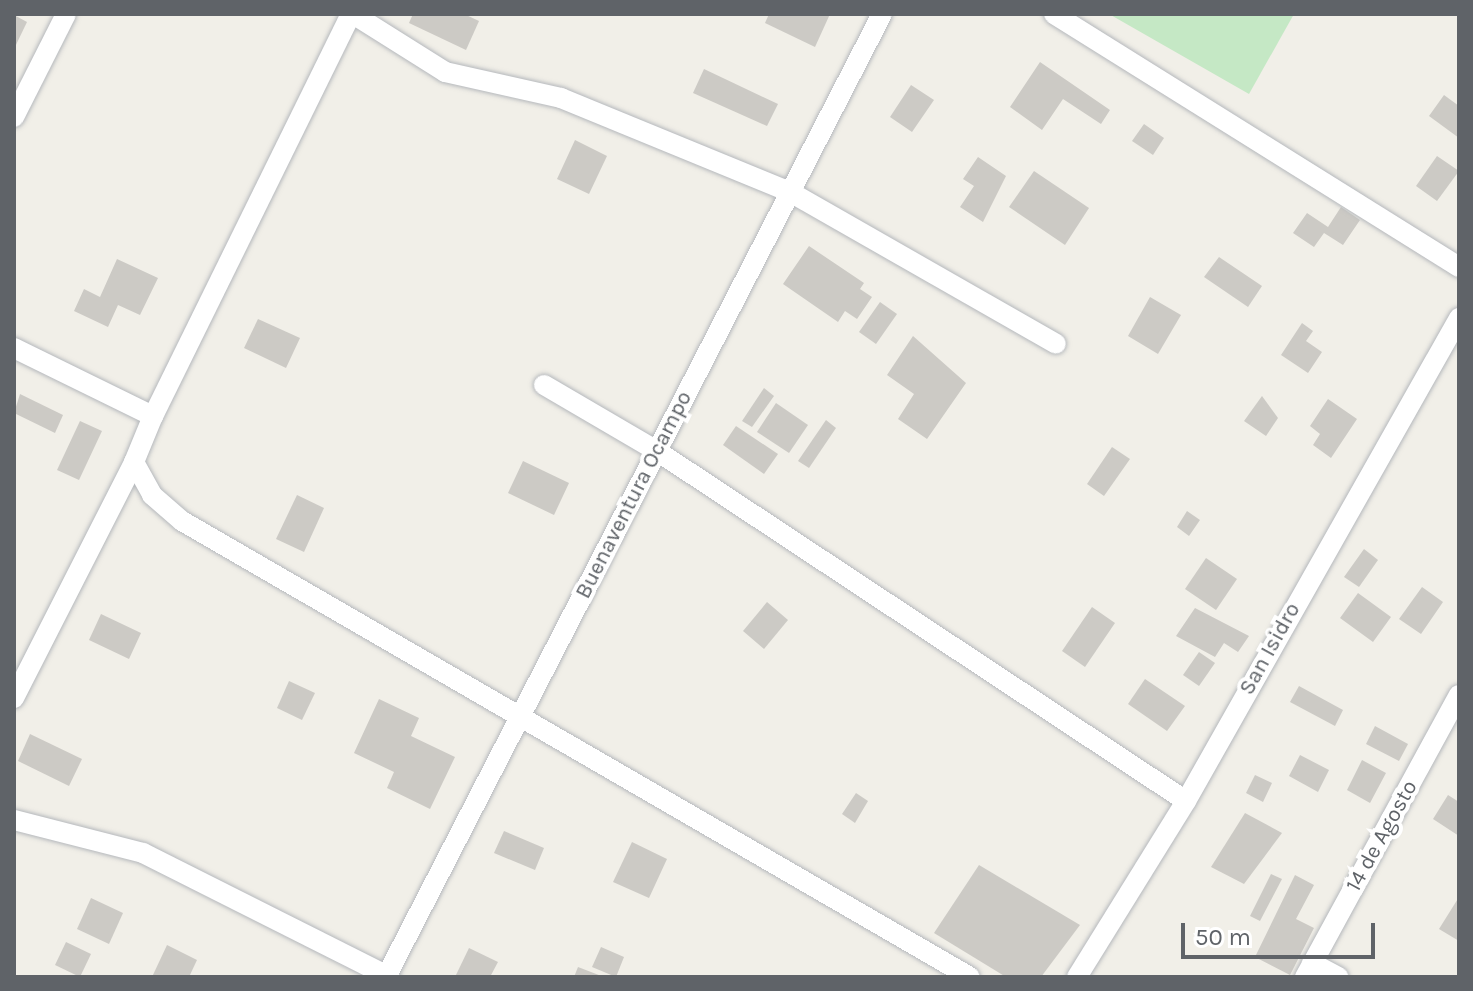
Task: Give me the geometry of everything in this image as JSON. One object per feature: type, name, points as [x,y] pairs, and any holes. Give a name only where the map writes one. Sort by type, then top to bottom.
[{"type":"street","points":[[14,117],[66,14]]},
{"type":"street","points":[[14,698],[134,462],[153,416],[352,14],[445,72],[561,98],[790,192],[1056,344]]},
{"type":"street","name":"Buenaventura Ocampo","points":[[388,976],[882,14]]},
{"type":"street","points":[[1054,14],[1459,267]]},
{"type":"street","name":"San Isidro","points":[[1077,977],[1186,801],[1459,318]]},
{"type":"street","points":[[14,348],[153,416]]},
{"type":"street","points":[[544,385],[657,451],[1186,801]]},
{"type":"street","points":[[134,462],[152,495],[182,521],[970,977]]},
{"type":"street","name":"14 de Agosto","points":[[1309,970],[1459,695]]},
{"type":"street","points":[[14,820],[143,853],[388,976]]},
{"type":"street","points":[[1309,970],[1338,977]]},
{"type":"green space","points":[[1109,14],[1294,14],[1249,94]]},
{"type":"building","points":[[413,14],[464,14],[479,21],[466,50],[409,23]]},
{"type":"building","points":[[769,14],[830,14],[815,47],[765,23]]},
{"type":"building","points":[[14,15],[27,22],[14,49]]},
{"type":"building","points":[[1040,62],[1110,110],[1101,124],[1063,99],[1042,130],[1010,107]]},
{"type":"building","points":[[704,69],[778,104],[767,126],[693,93]]},
{"type":"building","points":[[911,85],[934,100],[912,132],[890,117]]},
{"type":"building","points":[[1444,95],[1459,106],[1459,138],[1429,116]]},
{"type":"building","points":[[1144,124],[1164,138],[1153,155],[1132,141]]},
{"type":"building","points":[[575,140],[607,156],[589,194],[557,179]]},
{"type":"building","points":[[1437,156],[1459,171],[1437,201],[1416,186]]},
{"type":"building","points":[[978,157],[1006,176],[983,222],[960,207],[974,186],[963,179]]},
{"type":"building","points":[[1034,171],[1089,208],[1065,245],[1009,207]]},
{"type":"building","points":[[1341,207],[1360,220],[1343,245],[1324,233],[1314,247],[1293,233],[1307,213],[1328,227]]},
{"type":"building","points":[[809,246],[864,283],[860,289],[872,297],[857,319],[845,311],[838,322],[783,284]]},
{"type":"building","points":[[1219,257],[1262,286],[1248,307],[1204,277]]},
{"type":"building","points":[[117,259],[158,278],[140,315],[118,305],[108,327],[74,311],[84,289],[100,297]]},
{"type":"building","points":[[1150,297],[1181,315],[1158,354],[1128,336]]},
{"type":"building","points":[[880,302],[897,314],[876,344],[859,332]]},
{"type":"building","points":[[258,319],[300,338],[286,368],[244,348]]},
{"type":"building","points":[[1302,323],[1313,331],[1306,341],[1322,352],[1308,373],[1281,355]]},
{"type":"building","points":[[913,336],[966,383],[927,439],[898,419],[914,394],[887,375]]},
{"type":"building","points":[[764,388],[774,396],[752,427],[742,421]]},
{"type":"building","points":[[20,394],[63,415],[55,433],[14,413]]},
{"type":"building","points":[[1262,396],[1278,418],[1266,436],[1244,421]]},
{"type":"building","points":[[1328,399],[1357,419],[1331,458],[1313,445],[1320,434],[1310,426]]},
{"type":"building","points":[[776,403],[808,425],[789,453],[757,432]]},
{"type":"building","points":[[826,420],[836,428],[809,468],[798,461]]},
{"type":"building","points":[[80,421],[102,431],[79,480],[57,470]]},
{"type":"building","points":[[736,426],[778,454],[764,474],[723,445]]},
{"type":"building","points":[[1112,447],[1130,459],[1104,496],[1087,484]]},
{"type":"building","points":[[523,461],[569,483],[554,515],[508,493]]},
{"type":"building","points":[[297,495],[324,508],[304,552],[276,539]]},
{"type":"building","points":[[1187,511],[1200,520],[1189,536],[1177,527]]},
{"type":"building","points":[[1364,549],[1378,560],[1359,587],[1344,577]]},
{"type":"building","points":[[1206,558],[1237,579],[1216,610],[1185,589]]},
{"type":"building","points":[[1422,587],[1443,602],[1421,634],[1399,619]]},
{"type":"building","points":[[1358,593],[1391,617],[1373,642],[1340,618]]},
{"type":"building","points":[[767,602],[788,620],[764,649],[743,631]]},
{"type":"building","points":[[1092,607],[1115,623],[1085,667],[1062,651]]},
{"type":"building","points":[[1195,608],[1249,636],[1238,652],[1224,643],[1215,657],[1176,636]]},
{"type":"building","points":[[101,614],[141,633],[129,659],[89,640]]},
{"type":"building","points":[[1199,652],[1215,663],[1199,686],[1183,675]]},
{"type":"building","points":[[1145,679],[1185,706],[1167,731],[1128,704]]},
{"type":"building","points":[[289,681],[315,693],[302,720],[277,708]]},
{"type":"building","points":[[1299,686],[1343,710],[1335,726],[1290,702]]},
{"type":"building","points":[[379,699],[419,718],[411,736],[455,757],[430,809],[387,788],[394,772],[354,753]]},
{"type":"building","points":[[1375,726],[1408,744],[1399,761],[1366,744]]},
{"type":"building","points":[[30,734],[82,759],[69,786],[18,761]]},
{"type":"building","points":[[1300,755],[1329,770],[1318,792],[1289,776]]},
{"type":"building","points":[[1362,760],[1386,773],[1370,803],[1347,790]]},
{"type":"building","points":[[1255,775],[1272,783],[1263,802],[1246,793]]},
{"type":"building","points":[[856,793],[868,801],[855,823],[842,814]]},
{"type":"building","points":[[1448,795],[1459,802],[1459,836],[1433,819]]},
{"type":"building","points":[[1245,813],[1282,833],[1244,884],[1211,867]]},
{"type":"building","points":[[504,831],[544,848],[535,870],[494,853]]},
{"type":"building","points":[[632,842],[667,859],[649,898],[613,882]]},
{"type":"building","points":[[979,865],[1080,925],[1041,977],[1006,977],[934,933]]},
{"type":"building","points":[[1271,874],[1282,879],[1260,921],[1250,916]]},
{"type":"building","points":[[1295,875],[1314,885],[1296,919],[1314,928],[1290,975],[1255,957]]},
{"type":"building","points":[[1459,897],[1459,941],[1439,929]]},
{"type":"building","points":[[91,898],[123,913],[109,944],[77,929]]},
{"type":"building","points":[[66,942],[91,954],[80,977],[55,965]]},
{"type":"building","points":[[167,945],[197,960],[189,977],[152,977]]},
{"type":"building","points":[[601,947],[624,957],[616,977],[592,967]]},
{"type":"building","points":[[469,948],[498,962],[490,977],[455,977]]},
{"type":"building","points":[[578,967],[604,977],[574,977]]}]
